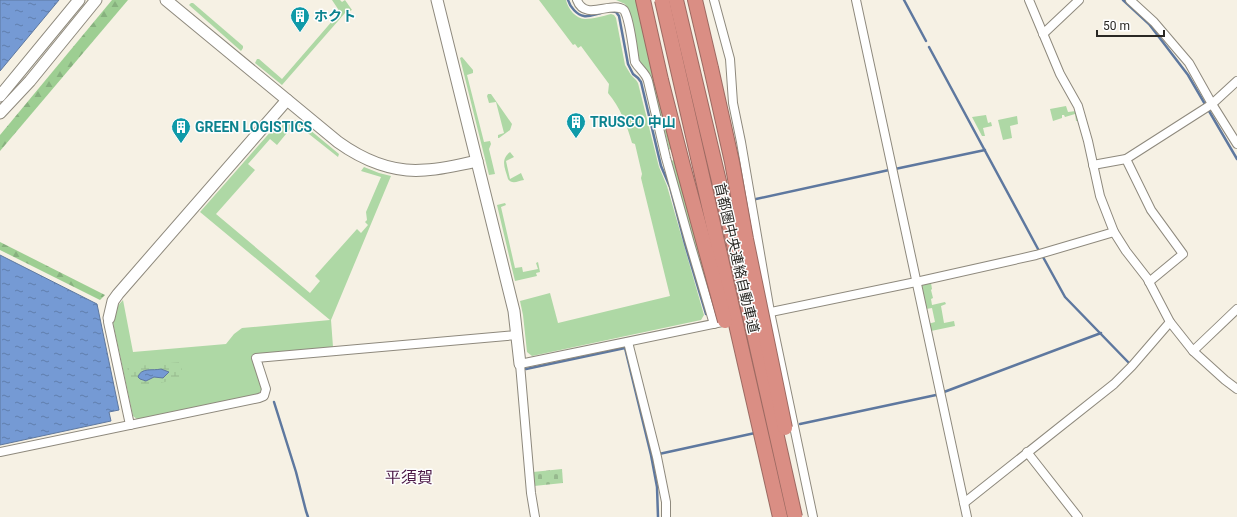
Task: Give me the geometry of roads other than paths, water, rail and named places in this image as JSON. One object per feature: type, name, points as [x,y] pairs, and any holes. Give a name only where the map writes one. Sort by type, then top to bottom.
[{"type":"highway","points":[[643,0],[661,80],[708,258],[734,354],[761,436]]},
{"type":"highway","name":"首都圏中央連絡自動車道","points":[[662,0],[780,517]]},
{"type":"highway","name":"首都圏中央連絡自動車道","points":[[676,0],[734,243],[795,517]]},
{"type":"highway","points":[[695,0],[732,162],[747,246],[782,412],[787,443],[790,491]]},
{"type":"street","points":[[0,96],[79,0]]},
{"type":"street","points":[[0,113],[30,81],[96,0]]},
{"type":"street","points":[[166,0],[346,148],[371,161],[403,170],[423,171],[446,168],[477,161]]},
{"type":"street","points":[[437,0],[514,311],[518,335],[531,493],[535,517]]},
{"type":"street","points":[[577,0],[582,7],[589,9],[617,4],[622,7],[627,16],[635,62],[644,72],[648,81],[666,158],[688,240],[714,324]]},
{"type":"street","points":[[714,0],[730,59],[734,115],[741,142],[770,312],[813,517]]},
{"type":"street","points":[[856,0],[967,517]]},
{"type":"street","points":[[1030,0],[1060,74],[1078,106],[1088,140],[1100,196],[1114,232],[1149,282],[1170,322],[1193,350],[1225,380],[1237,389]]},
{"type":"street","points":[[1043,34],[1079,0]]},
{"type":"street","points":[[1130,0],[1154,22],[1189,63],[1237,144]]},
{"type":"street","points":[[1093,164],[1126,159],[1212,104],[1237,81]]},
{"type":"street","points":[[130,425],[108,322],[113,301],[287,100]]},
{"type":"street","points":[[1126,159],[1151,210],[1183,254],[1149,282]]},
{"type":"street","points":[[520,364],[916,282],[1036,255],[1114,232]]},
{"type":"street","points":[[1193,350],[1237,309]]},
{"type":"street","points":[[964,503],[1114,384],[1132,366],[1170,322]]},
{"type":"street","points":[[0,452],[262,398],[266,389],[256,358],[518,335]]},
{"type":"street","points":[[628,342],[657,457],[666,502],[666,517]]},
{"type":"street","points":[[1027,452],[1078,517]]},
{"type":"water","points":[[0,0],[59,0],[0,71]]},
{"type":"water","points":[[0,255],[97,304],[119,410],[109,412],[111,421],[0,445]]},
{"type":"water","points":[[161,369],[169,372],[163,378],[154,377],[146,381],[138,377],[144,371]]},
{"type":"waterway","points":[[568,0],[574,10],[581,15],[588,16],[601,13]]},
{"type":"waterway","points":[[904,0],[926,41]]},
{"type":"waterway","points":[[1123,0],[1149,24],[1188,75],[1237,159]]},
{"type":"waterway","points":[[610,11],[616,12],[619,16],[628,64],[633,74],[641,82],[661,166],[670,187],[706,314]]},
{"type":"waterway","points":[[929,47],[1038,249]]},
{"type":"waterway","points":[[895,169],[985,150]]},
{"type":"waterway","points":[[756,199],[889,170]]},
{"type":"waterway","points":[[1043,257],[1065,297],[1129,363]]},
{"type":"waterway","points":[[944,392],[1101,333]]},
{"type":"waterway","points":[[526,369],[625,348],[651,455],[657,487],[658,517]]},
{"type":"waterway","points":[[800,424],[936,395]]},
{"type":"waterway","points":[[274,402],[296,472],[308,517]]},
{"type":"waterway","points":[[659,454],[755,433]]},
{"type":"place","name":"ホクト","points":[[300,33]]},
{"type":"place","name":"TRUSCO 中山","points":[[576,139]]},
{"type":"place","name":"GREEN LOGISTICS","points":[[181,144]]},
{"type":"district","name":"平須賀","points":[[409,477]]}]
